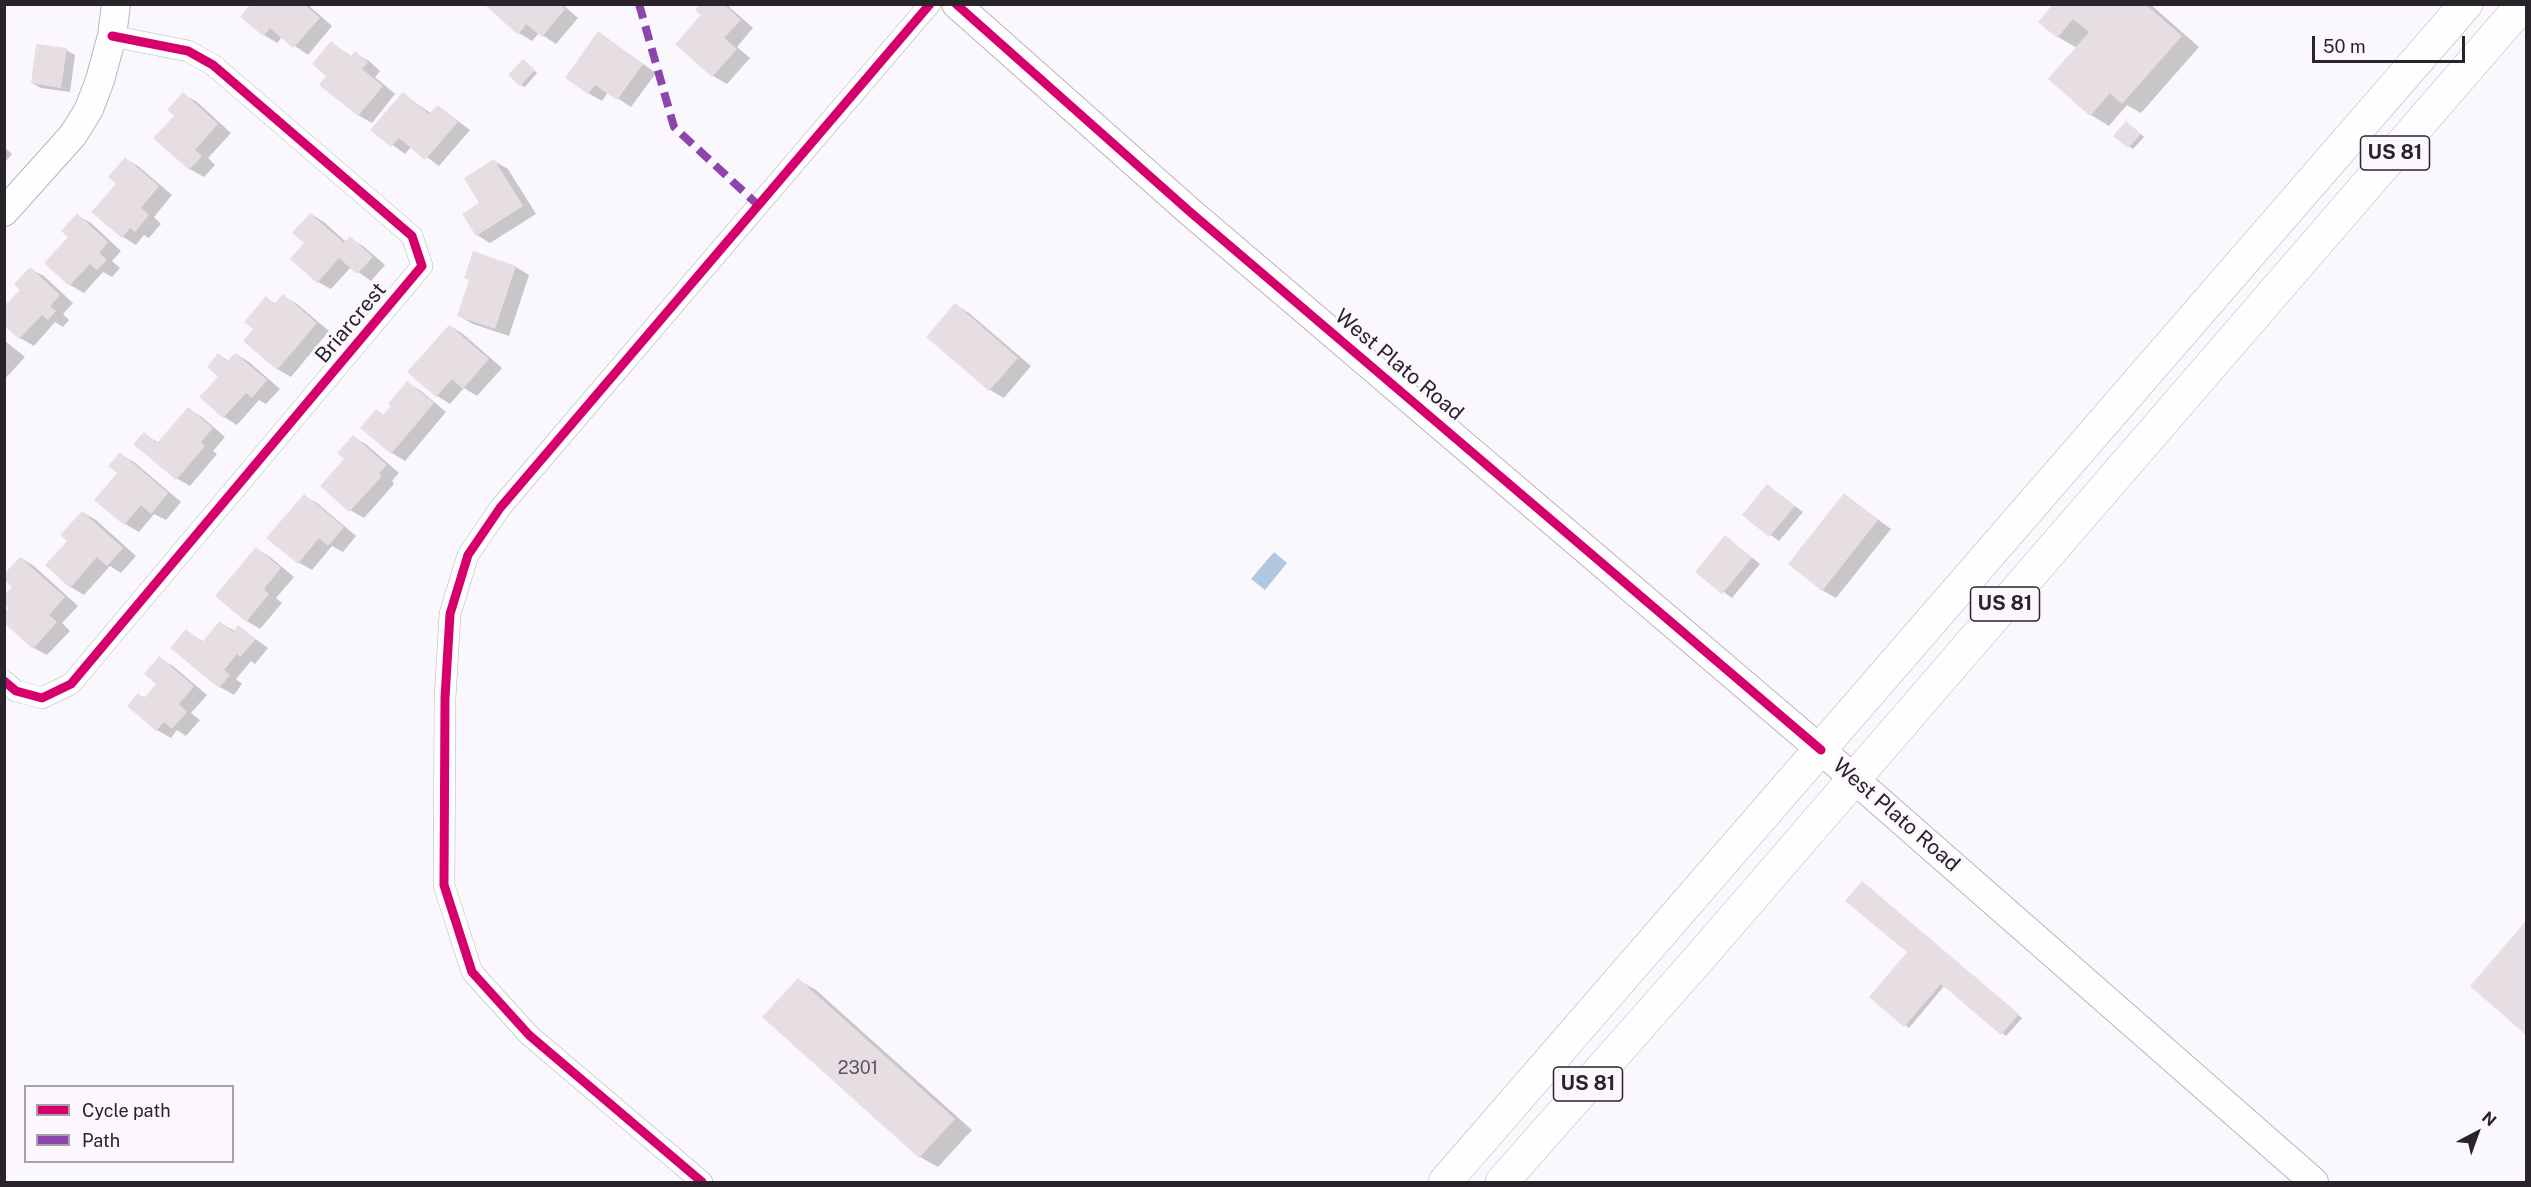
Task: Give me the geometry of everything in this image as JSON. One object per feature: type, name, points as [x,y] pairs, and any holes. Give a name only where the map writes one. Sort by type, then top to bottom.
[{"type":"main road","name":"US 81","points":[[1445,1182],[2466,4]]},
{"type":"main road","name":"US 81","points":[[1502,1182],[1854,779],[2523,4]]},
{"type":"main road","points":[[2234,273],[2267,302]]},
{"type":"main road","points":[[1493,1127],[1526,1155]]},
{"type":"street","points":[[4,212],[73,135],[89,109],[112,36],[116,4]]},
{"type":"street","points":[[702,1182],[529,1035],[472,972],[444,885],[445,698],[450,614],[468,555],[500,508],[930,4]]},
{"type":"street","name":"West Plato Road","points":[[956,4],[1189,211],[1821,750],[2314,1182]]},
{"type":"street","name":"Briarcrest","points":[[4,681],[16,692],[42,698],[71,684],[422,266],[412,236],[213,65],[188,51],[112,36]]},
{"type":"water","points":[[1274,552],[1287,563],[1265,590],[1251,579]]},
{"type":"building","points":[[251,4],[304,4],[320,18],[293,48],[270,28],[263,36],[240,17]]},
{"type":"building","points":[[484,4],[560,4],[565,9],[542,37],[526,24],[518,35]]},
{"type":"building","points":[[700,4],[724,4],[741,20],[724,38],[737,49],[712,77],[675,44],[701,15],[695,10]]},
{"type":"building","points":[[2053,4],[2145,4],[2182,36],[2122,104],[2110,93],[2090,116],[2048,79],[2089,32],[2073,19],[2057,38],[2038,22]]},
{"type":"building","points":[[598,31],[643,64],[617,100],[595,85],[588,94],[565,78]]},
{"type":"building","points":[[331,41],[350,57],[355,51],[368,62],[362,69],[383,86],[358,116],[319,85],[326,76],[312,64]]},
{"type":"building","points":[[36,44],[67,48],[61,88],[31,83]]},
{"type":"building","points":[[523,59],[535,70],[520,86],[508,75]]},
{"type":"building","points":[[183,92],[218,124],[195,150],[202,156],[189,170],[153,138],[174,116],[167,110]]},
{"type":"building","points":[[403,92],[429,114],[438,105],[458,122],[425,160],[399,138],[391,147],[370,130]]},
{"type":"building","points":[[2126,121],[2141,134],[2128,148],[2113,136]]},
{"type":"building","points":[[125,157],[159,186],[141,208],[149,215],[135,232],[130,228],[122,238],[91,212],[116,184],[108,177]]},
{"type":"building","points":[[494,159],[523,206],[476,236],[462,214],[479,203],[464,178]]},
{"type":"building","points":[[77,213],[108,242],[99,253],[107,260],[97,270],[90,264],[69,286],[44,263],[68,237],[61,231]]},
{"type":"building","points":[[310,213],[344,243],[350,236],[373,257],[357,274],[339,258],[317,283],[290,259],[304,243],[292,233]]},
{"type":"building","points":[[473,251],[516,266],[495,329],[457,316],[469,280],[464,278]]},
{"type":"building","points":[[30,267],[60,295],[50,306],[56,311],[48,320],[42,315],[19,339],[4,326],[4,306],[20,290],[14,284]]},
{"type":"building","points":[[283,294],[317,323],[277,370],[243,341],[253,329],[244,322],[266,296],[274,304]]},
{"type":"building","points":[[955,303],[1018,358],[989,391],[926,337]]},
{"type":"building","points":[[449,325],[489,359],[463,389],[452,379],[436,397],[407,372]]},
{"type":"building","points":[[218,353],[227,361],[235,353],[267,380],[252,398],[246,393],[223,418],[199,397],[218,377],[207,367]]},
{"type":"building","points":[[407,381],[434,403],[391,454],[360,428],[376,409],[383,415],[391,406],[388,404]]},
{"type":"building","points":[[188,407],[213,428],[201,442],[205,446],[176,480],[133,444],[144,432],[157,443]]},
{"type":"building","points":[[353,435],[387,465],[379,473],[382,476],[349,512],[320,486],[344,459],[337,453]]},
{"type":"building","points":[[120,452],[168,493],[151,514],[141,505],[124,525],[94,500],[117,473],[108,466]]},
{"type":"building","points":[[1767,484],[1795,506],[1769,537],[1742,515]]},
{"type":"building","points":[[1844,493],[1878,520],[1822,591],[1788,564]]},
{"type":"building","points":[[304,494],[344,527],[328,546],[319,538],[298,564],[266,538]]},
{"type":"building","points":[[82,511],[123,548],[107,566],[97,557],[70,588],[45,565],[67,541],[60,535]]},
{"type":"building","points":[[1725,535],[1752,558],[1722,594],[1695,572]]},
{"type":"building","points":[[256,547],[281,568],[264,589],[269,594],[246,622],[215,596]]},
{"type":"building","points":[[20,557],[65,597],[49,615],[57,622],[33,649],[4,623],[4,613],[9,608],[4,605],[4,595],[12,587],[4,580],[4,574]]},
{"type":"building","points":[[220,621],[233,632],[238,625],[256,639],[240,657],[237,654],[224,670],[230,675],[219,688],[170,648],[186,629],[202,642]]},
{"type":"building","points":[[159,656],[194,686],[179,704],[187,712],[172,729],[164,722],[156,731],[127,706],[138,693],[144,698],[156,684],[144,674]]},
{"type":"building","points":[[1862,881],[2019,1014],[2001,1035],[1941,984],[1904,1027],[1869,997],[1907,952],[1845,901]]},
{"type":"building","points":[[2526,921],[2526,1035],[2470,986]]},
{"type":"building","points":[[798,978],[955,1119],[919,1158],[762,1017]]},
{"type":"marked path","points":[[639,4],[674,127],[758,205]]},
{"type":"cycle path","points":[[702,1182],[529,1035],[472,972],[444,885],[445,698],[450,614],[468,555],[500,508],[930,4]]},
{"type":"cycle path","points":[[956,4],[1189,211],[1821,750]]},
{"type":"cycle path","points":[[4,681],[16,691],[42,698],[71,684],[422,266],[412,236],[213,65],[188,51],[112,36]]}]
